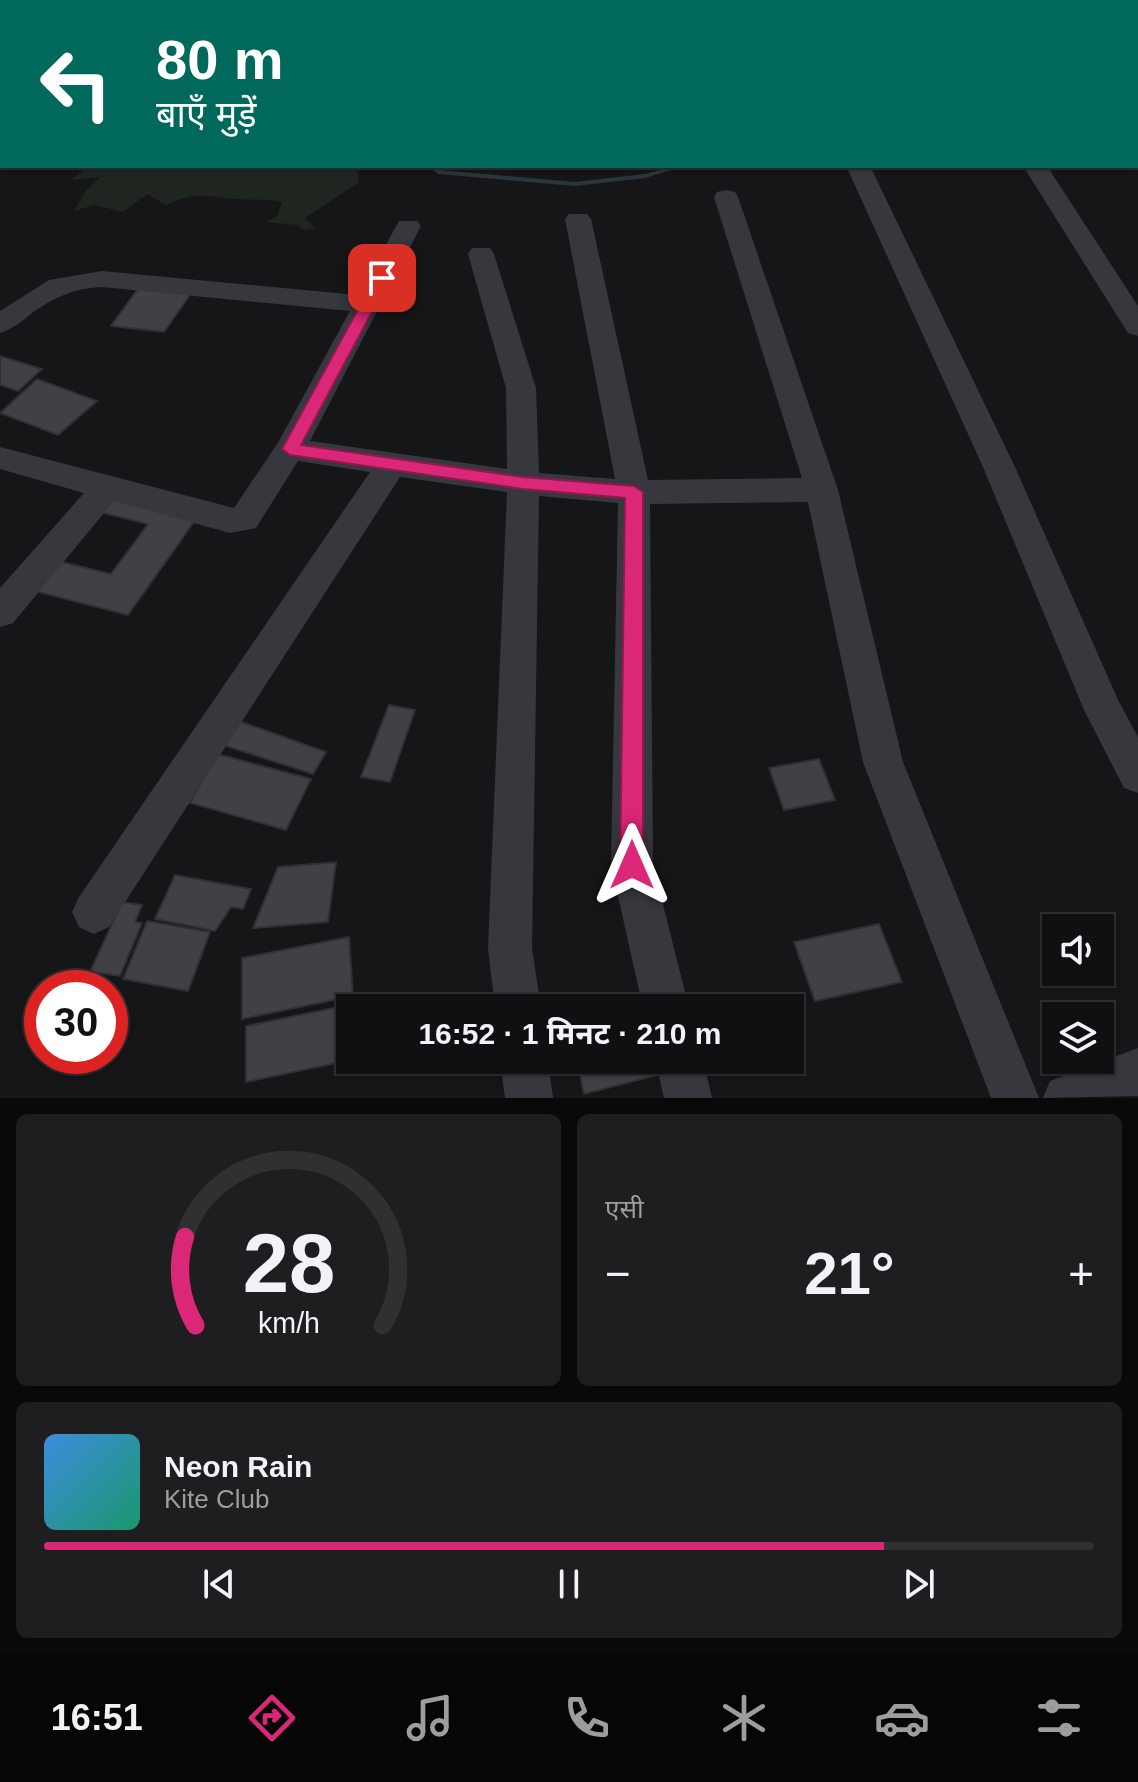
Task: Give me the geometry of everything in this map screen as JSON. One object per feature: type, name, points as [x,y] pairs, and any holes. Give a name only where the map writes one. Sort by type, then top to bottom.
[{"type":"street","points":[[1036,168],[1138,327]]},
{"type":"street","points":[[860,170],[999,467],[1103,710],[1138,775]]},
{"type":"street","points":[[726,197],[822,490],[883,762],[1015,1098]]},
{"type":"street","points":[[578,219],[634,492],[632,865],[663,994]]},
{"type":"street","points":[[0,458],[236,522],[244,519],[290,449],[408,226]]},
{"type":"street","points":[[481,254],[521,388],[523,483],[510,948],[516,994]]},
{"type":"street","points":[[0,324],[45,291],[73,279],[102,279],[369,304]]},
{"type":"street","points":[[290,449],[523,483],[634,492],[822,490]]},
{"type":"street","points":[[94,912],[392,464]]},
{"type":"street","points":[[0,613],[107,488]]},
{"type":"street","points":[[1067,1098],[1138,1072]]},
{"type":"street","points":[[526,1074],[529,1098]]},
{"type":"street","points":[[682,1074],[688,1098]]},
{"type":"shaded area","points":[[86,168],[357,168],[359,182],[305,218],[315,228],[304,230],[297,225],[266,222],[277,216],[282,202],[270,200],[201,196],[187,197],[166,205],[147,194],[123,212],[94,205],[74,211],[86,191],[100,177],[70,180]]},
{"type":"building","points":[[140,286],[192,292],[164,332],[111,326]]},
{"type":"building","points":[[0,356],[42,369],[18,391],[0,385]]},
{"type":"building","points":[[37,379],[97,401],[58,435],[0,413]]},
{"type":"building","points":[[112,495],[198,516],[128,615],[31,590],[54,560],[111,574],[148,524],[99,512]]},
{"type":"building","points":[[389,705],[415,710],[390,782],[361,777]]},
{"type":"building","points":[[236,720],[326,752],[313,774],[220,744]]},
{"type":"building","points":[[217,754],[311,779],[286,830],[190,803]]},
{"type":"building","points":[[819,759],[835,800],[784,810],[769,768]]},
{"type":"building","points":[[336,862],[328,922],[253,928],[278,867]]},
{"type":"building","points":[[175,875],[251,889],[243,909],[231,907],[215,931],[155,919]]},
{"type":"building","points":[[122,902],[142,905],[135,922],[142,923],[122,970],[91,970]]},
{"type":"building","points":[[147,921],[210,932],[188,991],[128,980],[127,970]]},
{"type":"building","points":[[879,924],[902,982],[815,1001],[794,942]]},
{"type":"building","points":[[349,937],[353,994],[336,994],[336,1000],[242,1019],[242,958]]},
{"type":"building","points":[[336,1008],[336,1063],[246,1082],[246,1026]]},
{"type":"building","points":[[580,1074],[661,1074],[584,1094]]},
{"type":"waterway","points":[[433,168],[438,172],[575,184],[645,176],[675,168]]},
{"type":"route","points":[[382,278],[290,449],[523,483],[634,492],[632,865]]}]
